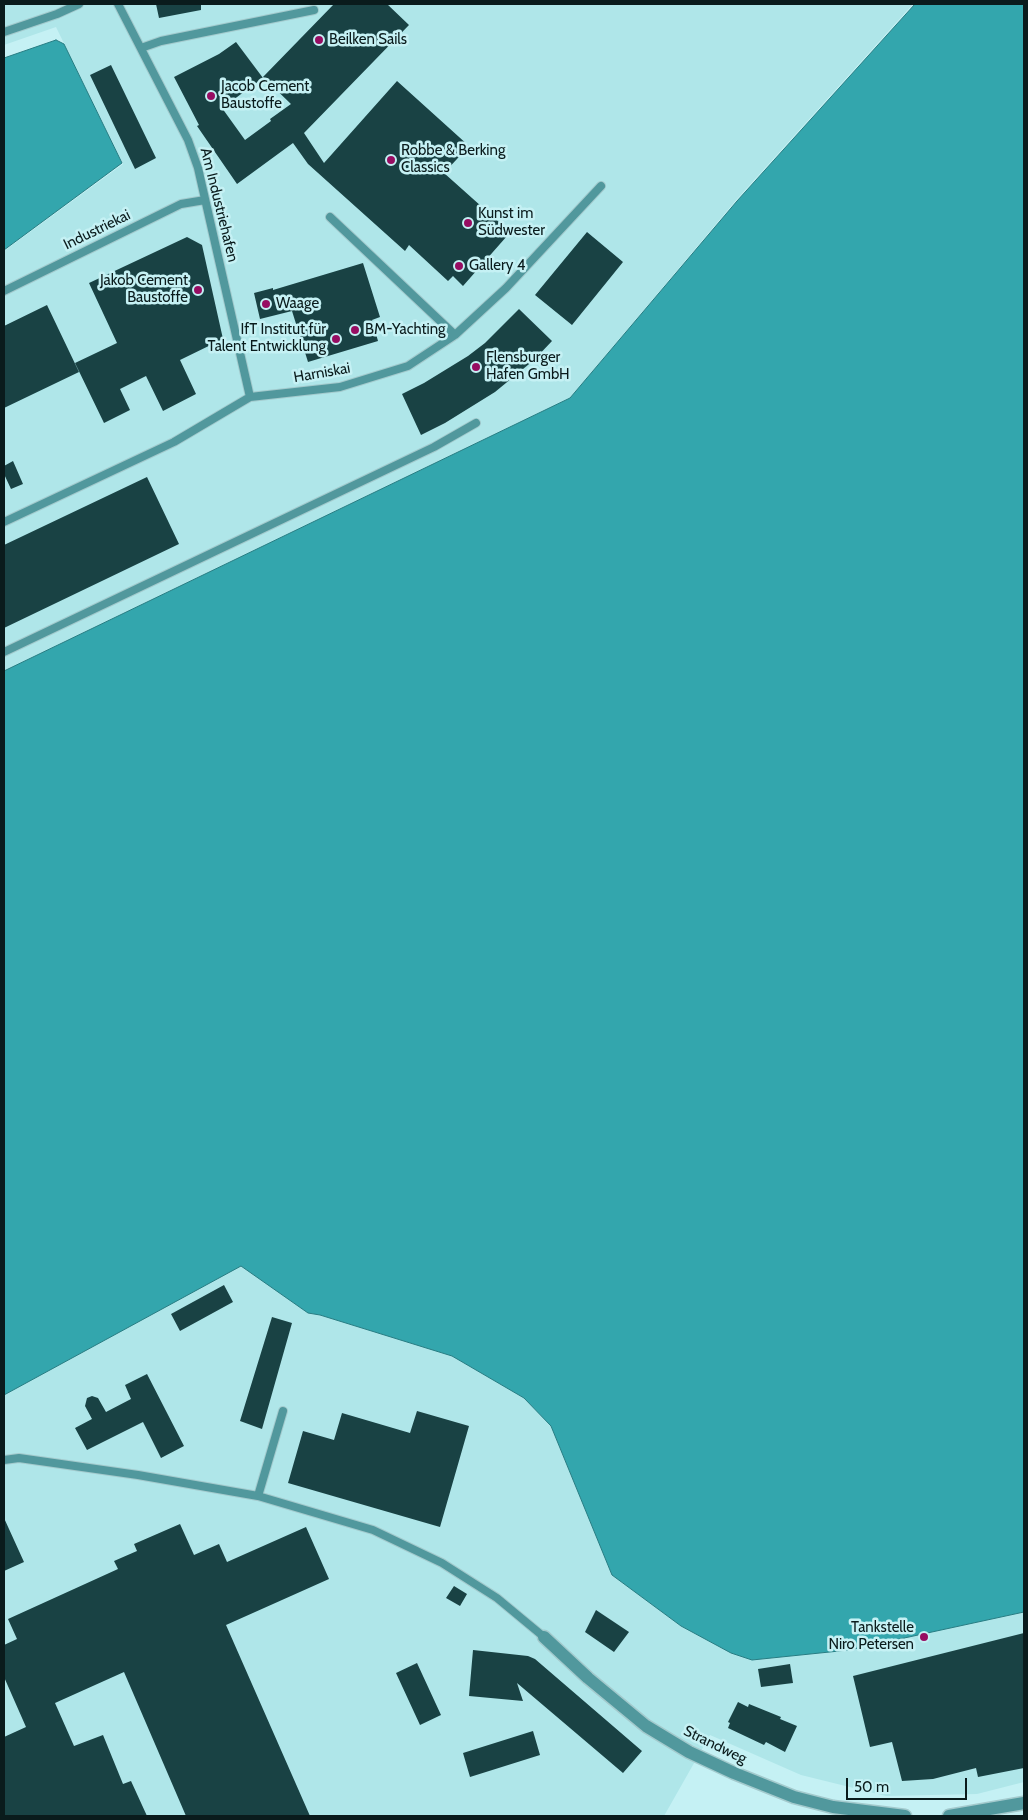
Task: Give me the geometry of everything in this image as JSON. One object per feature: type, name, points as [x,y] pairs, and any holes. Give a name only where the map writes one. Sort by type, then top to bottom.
[{"type":"street","name":"Strandweg","points":[[544,1637],[588,1678],[646,1726],[689,1752],[734,1774],[794,1797],[833,1807],[904,1816]]},
{"type":"street","points":[[949,1816],[1013,1811],[1024,1804]]},
{"type":"lane","points":[[4,32],[57,14],[79,4]]},
{"type":"lane","name":"Am Industriehafen","points":[[118,4],[188,140],[198,168],[250,398]]},
{"type":"lane","points":[[141,48],[161,41],[314,10]]},
{"type":"lane","name":"Harniskai","points":[[4,522],[174,442],[250,398],[340,387],[408,366],[455,335],[506,288],[601,186]]},
{"type":"lane","name":"Industriekai","points":[[4,290],[181,204],[205,200]]},
{"type":"lane","points":[[330,217],[455,335]]},
{"type":"lane","points":[[4,652],[425,451],[476,423]]},
{"type":"lane","points":[[258,1496],[283,1411]]},
{"type":"lane","points":[[4,1460],[19,1458],[138,1475],[258,1496],[372,1530],[442,1563],[497,1598],[544,1637]]},
{"type":"shaded area","points":[[4,4],[913,4],[737,199],[570,398],[4,671],[4,251],[123,164],[56,27],[4,45]]},
{"type":"shaded area","points":[[241,1265],[308,1313],[320,1315],[452,1356],[524,1398],[551,1426],[612,1575],[681,1626],[731,1653],[752,1660],[849,1650],[1024,1612],[1024,1782],[977,1794],[886,1796],[801,1775],[710,1735],[664,1816],[4,1816],[4,1395]]},
{"type":"water","points":[[915,4],[1024,4],[1024,1612],[849,1650],[752,1660],[731,1653],[681,1626],[612,1575],[551,1426],[524,1398],[452,1356],[320,1315],[308,1313],[241,1266],[4,1395],[4,671],[570,398],[737,201]]},
{"type":"water","points":[[56,40],[64,44],[122,163],[4,250],[4,58]]},
{"type":"building","points":[[156,4],[201,4],[201,10],[159,18]]},
{"type":"building","points":[[334,4],[387,4],[409,25],[304,133],[324,163],[397,81],[469,146],[444,173],[500,223],[496,227],[507,236],[463,286],[453,276],[448,281],[409,245],[405,251],[308,164],[293,143],[237,184],[197,126],[199,125],[174,77],[219,54],[236,42],[263,78],[222,108],[245,140],[291,104],[263,77]]},
{"type":"building","points":[[111,65],[156,158],[135,169],[90,75]]},
{"type":"building","points":[[587,232],[623,262],[572,325],[535,295]]},
{"type":"building","points":[[187,237],[202,245],[223,339],[180,360],[196,394],[163,411],[146,376],[120,389],[130,410],[104,423],[75,363],[117,343],[89,283]]},
{"type":"building","points":[[363,263],[380,317],[372,320],[378,341],[308,362],[292,311],[260,319],[254,293],[273,288],[273,290]]},
{"type":"building","points":[[47,305],[79,372],[4,408],[4,326]]},
{"type":"building","points":[[519,309],[552,341],[534,360],[495,392],[445,423],[421,435],[402,394],[468,356],[485,343]]},
{"type":"building","points":[[13,461],[23,484],[11,489],[4,474],[4,466]]},
{"type":"building","points":[[147,477],[179,544],[4,628],[4,545]]},
{"type":"building","points":[[224,1285],[233,1302],[180,1331],[171,1314]]},
{"type":"building","points":[[272,1317],[292,1323],[262,1429],[240,1421]]},
{"type":"building","points":[[147,1374],[184,1446],[161,1458],[143,1422],[87,1450],[75,1428],[92,1419],[85,1406],[87,1398],[92,1396],[98,1398],[106,1412],[131,1399],[125,1385]]},
{"type":"building","points":[[417,1411],[469,1426],[440,1527],[288,1483],[303,1431],[334,1440],[342,1413],[410,1433]]},
{"type":"building","points":[[4,1518],[24,1562],[4,1571]]},
{"type":"building","points":[[180,1524],[194,1555],[219,1544],[227,1562],[306,1527],[329,1579],[226,1625],[310,1816],[186,1816],[124,1672],[55,1703],[74,1746],[103,1735],[123,1784],[131,1781],[147,1816],[4,1816],[4,1737],[26,1727],[4,1677],[4,1645],[17,1639],[8,1619],[118,1569],[114,1561],[137,1551],[134,1544]]},
{"type":"building","points":[[454,1586],[467,1594],[460,1606],[446,1598]]},
{"type":"building","points":[[596,1610],[629,1632],[614,1652],[585,1632]]},
{"type":"building","points":[[1024,1633],[1024,1768],[978,1777],[976,1768],[933,1779],[902,1781],[892,1742],[870,1747],[853,1676]]},
{"type":"building","points":[[473,1650],[528,1656],[535,1659],[642,1751],[623,1773],[517,1683],[523,1701],[469,1696]]},
{"type":"building","points":[[417,1663],[441,1715],[420,1725],[396,1673]]},
{"type":"building","points":[[790,1664],[793,1683],[761,1687],[758,1669]]},
{"type":"building","points":[[738,1702],[748,1707],[749,1704],[781,1717],[780,1719],[797,1726],[785,1752],[766,1742],[764,1745],[728,1728],[730,1723],[728,1722]]},
{"type":"building","points":[[533,1731],[540,1755],[470,1777],[463,1753]]},
{"type":"place","name":"Beilken Sails","points":[[319,40]]},
{"type":"place","name":"Jacob Cement Baustoffe","points":[[211,96]]},
{"type":"place","name":"Robbe & Berking Classics","points":[[391,160]]},
{"type":"place","name":"Kunst im Südwester","points":[[468,223]]},
{"type":"place","name":"Gallery 4","points":[[459,266]]},
{"type":"place","name":"Jakob Cement Baustoffe","points":[[198,290]]},
{"type":"place","name":"Waage","points":[[266,304]]},
{"type":"place","name":"BM-Yachting","points":[[355,330]]},
{"type":"place","name":"IfT Institut für Talent Entwicklung","points":[[336,339]]},
{"type":"place","name":"Flensburger Hafen GmbH","points":[[476,367]]},
{"type":"place","name":"Tankstelle Niro Petersen","points":[[924,1637]]}]
